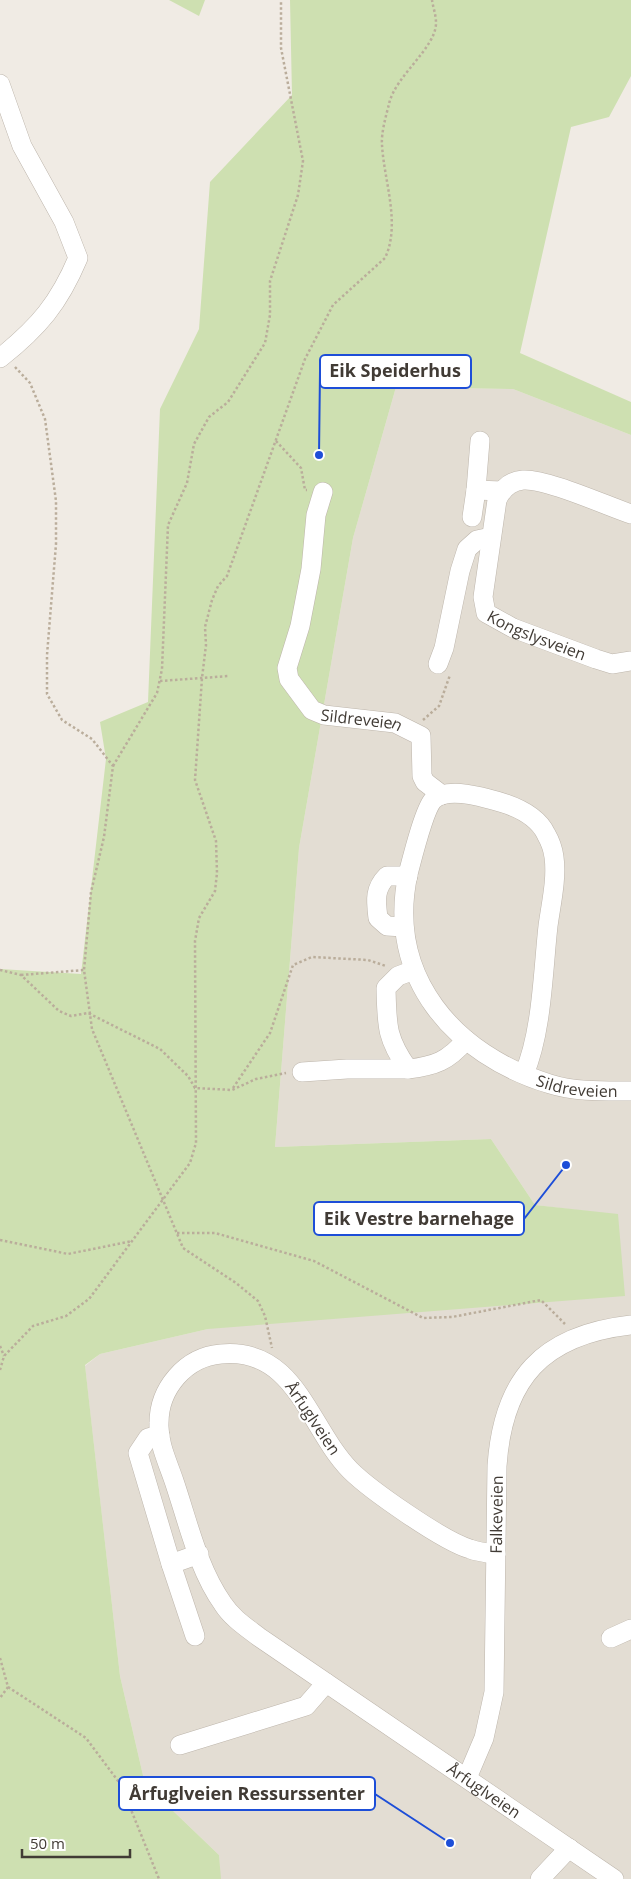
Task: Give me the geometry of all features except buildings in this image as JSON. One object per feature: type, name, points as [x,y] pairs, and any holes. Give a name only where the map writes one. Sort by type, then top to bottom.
[{"type":"street","points":[[0,84],[22,146],[64,222],[78,258],[65,289],[36,327],[2,356]]},
{"type":"street","points":[[472,517],[480,441]]},
{"type":"street","points":[[476,490],[501,491],[505,486],[522,480],[540,481],[631,514]]},
{"type":"street","name":"Kongslysveien","points":[[501,491],[497,500],[483,597],[486,613],[513,628],[596,659],[612,664],[631,661]]},
{"type":"street","name":"Sildreveien","points":[[323,492],[316,515],[311,569],[300,626],[287,668],[289,679],[312,710],[324,715],[395,723],[412,729],[421,736],[422,776],[426,782],[442,795]]},
{"type":"street","points":[[438,664],[444,648],[460,571],[467,549],[478,540],[491,537]]},
{"type":"street","name":"Sildreveien","points":[[524,1074],[536,1034],[554,871],[551,843],[540,823],[531,816],[502,802],[468,794],[442,795],[434,800],[428,811],[408,876],[403,916],[406,973],[449,1026],[466,1040],[524,1074],[565,1087],[631,1091]]},
{"type":"street","points":[[404,927],[387,926],[378,918],[376,897],[380,883],[387,876],[408,876]]},
{"type":"street","points":[[406,973],[386,988],[387,1023],[393,1048],[408,1069]]},
{"type":"street","points":[[302,1072],[347,1069],[408,1069],[432,1066],[457,1051],[466,1040]]},
{"type":"street","name":"Falkeveien","points":[[467,1778],[484,1738],[494,1692],[499,1434],[508,1404],[525,1374],[540,1358],[578,1338],[631,1325]]},
{"type":"street","name":"Årfuglveien","points":[[496,1554],[470,1550],[454,1542],[380,1493],[350,1470],[328,1443],[295,1390],[280,1371],[272,1365],[239,1354],[219,1354],[192,1363],[183,1369],[171,1383],[161,1405],[160,1435],[209,1581],[229,1612],[259,1637],[614,1879]]},
{"type":"street","points":[[160,1435],[148,1438],[138,1453],[171,1564],[196,1636]]},
{"type":"street","points":[[171,1564],[199,1554]]},
{"type":"street","points":[[611,1638],[631,1629]]},
{"type":"street","points":[[180,1745],[306,1706],[326,1682]]},
{"type":"street","points":[[540,1879],[569,1848]]},
{"type":"path","points":[[272,1365],[274,1356],[265,1316],[258,1301],[236,1283],[183,1248],[162,1202],[92,1029],[88,1013],[84,970],[91,892],[104,837],[113,766],[157,693],[160,681],[168,525],[187,483],[194,444],[209,417],[228,402],[266,343],[270,315],[270,281],[298,195],[304,161],[280,48],[281,0]]},
{"type":"path","points":[[0,1370],[4,1356],[33,1326],[66,1316],[89,1299],[190,1163],[196,1143],[195,941],[198,918],[215,891],[218,873],[216,841],[196,780],[202,678],[206,645],[205,627],[212,600],[218,586],[227,576],[306,359],[333,305],[385,258],[390,248],[391,208],[381,143],[390,101],[410,66],[430,44],[436,24],[432,0]]},
{"type":"path","points":[[2,356],[30,383],[45,419],[56,501],[56,544],[47,655],[47,694],[62,720],[92,739],[113,766]]},
{"type":"path","points":[[276,440],[301,468],[305,490],[323,492]]},
{"type":"path","points":[[160,681],[229,676]]},
{"type":"path","points":[[232,1090],[270,1033],[293,965],[312,957],[368,960],[383,963],[406,973]]},
{"type":"path","points":[[0,970],[21,975],[84,970]]},
{"type":"path","points":[[21,975],[59,1011],[71,1016],[88,1013],[160,1049],[188,1076],[195,1088]]},
{"type":"path","points":[[195,1088],[232,1090],[256,1080],[283,1073],[302,1072]]},
{"type":"path","points":[[177,1233],[215,1233],[314,1261],[424,1318],[452,1317],[541,1300],[578,1338]]},
{"type":"path","points":[[0,1240],[68,1254],[132,1241]]},
{"type":"path","points":[[0,1346],[4,1356]]},
{"type":"path","points":[[0,1658],[8,1687],[86,1738],[121,1785],[159,1879]]},
{"type":"path","points":[[0,1698],[8,1687]]},
{"type":"shaded area","points":[[396,387],[513,389],[631,435],[631,1879],[220,1879],[219,1855],[145,1784],[120,1676],[85,1366],[100,1354],[208,1329],[618,1215],[535,1205],[491,1139],[275,1147],[299,848],[353,538]]},
{"type":"green space","points":[[169,0],[205,0],[199,16]]},
{"type":"green space","points":[[290,0],[631,0],[631,76],[609,117],[571,127],[520,353],[631,402],[631,435],[513,389],[396,387],[353,538],[299,848],[275,1147],[491,1139],[535,1205],[618,1214],[625,1296],[208,1329],[100,1354],[85,1365],[120,1676],[145,1784],[219,1855],[221,1879],[0,1879],[0,969],[81,974],[106,759],[100,722],[148,702],[160,409],[199,329],[210,182],[292,95]]},
{"type":"place","name":"Eik Speiderhus","points":[[319,455]]},
{"type":"place","name":"Eik Vestre barnehage","points":[[566,1165]]},
{"type":"place","name":"Årfuglveien Ressurssenter","points":[[450,1843]]}]
